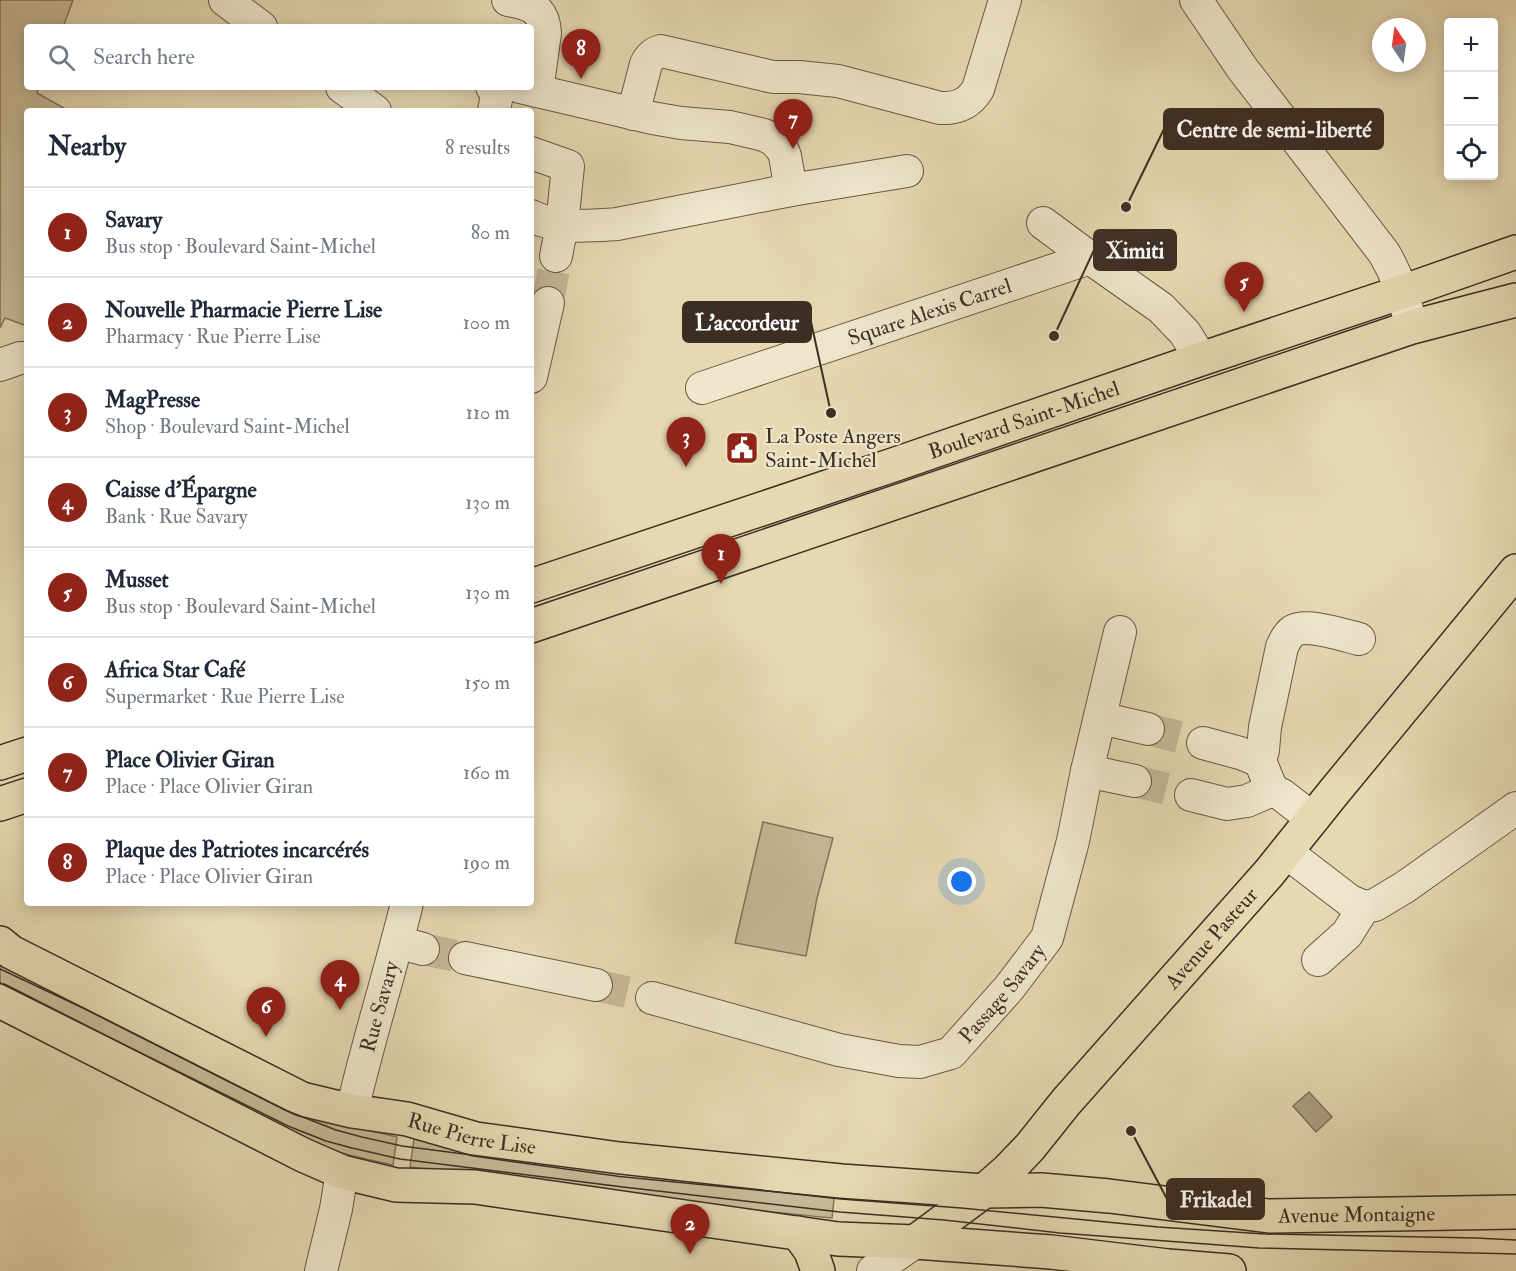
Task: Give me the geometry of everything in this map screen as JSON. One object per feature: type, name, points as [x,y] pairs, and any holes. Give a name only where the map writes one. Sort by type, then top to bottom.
[{"type":"main road","name":"Boulevard Saint-Michel","points":[[534,585],[1516,252]]},
{"type":"main road","name":"Boulevard Saint-Michel","points":[[534,625],[1412,327],[1516,300]]},
{"type":"main road","name":"Avenue Pasteur","points":[[915,1242],[984,1191],[1030,1147],[1066,1102],[1269,873],[1516,571]]},
{"type":"main road","points":[[0,763],[24,755]]},
{"type":"main road","points":[[0,804],[24,796]]},
{"type":"main road","name":"Rue Pierre Lise","points":[[0,943],[11,952],[302,1099],[352,1111],[407,1119],[477,1139],[619,1159],[841,1181],[984,1191]]},
{"type":"main road","points":[[0,1001],[303,1155],[342,1172],[396,1185],[475,1187],[838,1239],[915,1242],[1047,1261],[1229,1271]]},
{"type":"main road","name":"Avenue Montaigne","points":[[984,1191],[1052,1191],[1109,1196],[1269,1216],[1516,1212]]},
{"type":"main road","points":[[798,1233],[811,1251],[818,1271]]},
{"type":"street","points":[[225,0],[257,24]]},
{"type":"street","points":[[508,0],[525,3],[541,15],[545,23],[545,33],[534,52]]},
{"type":"street","points":[[633,114],[646,64],[654,53],[661,51],[772,77],[799,76],[838,81],[940,108],[958,107],[974,97],[978,89],[1005,0]]},
{"type":"street","points":[[1196,0],[1242,68],[1384,253],[1395,272],[1412,327]]},
{"type":"street","points":[[346,90],[371,108]]},
{"type":"street","points":[[510,92],[681,123],[730,127],[764,135],[774,140],[782,149],[791,190]]},
{"type":"street","points":[[534,154],[568,166],[562,225],[556,256]]},
{"type":"street","points":[[534,217],[562,225],[617,224],[791,190],[907,171]]},
{"type":"street","points":[[1043,223],[1161,308],[1185,333],[1201,359]]},
{"type":"street","name":"Square Alexis Carrel","points":[[702,388],[1090,258]]},
{"type":"street","points":[[534,364],[548,303]]},
{"type":"street","points":[[0,365],[24,358]]},
{"type":"street","points":[[1313,819],[1272,790],[1260,761],[1282,647],[1286,638],[1293,631],[1302,628],[1359,639]]},
{"type":"street","name":"Passage Savary","points":[[652,998],[839,1050],[869,1056],[920,1062],[951,1053],[1009,988],[1047,938],[1073,841],[1120,632]]},
{"type":"street","points":[[1100,718],[1148,729]]},
{"type":"street","points":[[1203,742],[1260,761]]},
{"type":"street","points":[[1088,771],[1135,781]]},
{"type":"street","points":[[1191,795],[1227,804],[1246,801],[1272,790]]},
{"type":"street","points":[[1286,852],[1350,901],[1364,907],[1375,905],[1405,887],[1516,808]]},
{"type":"street","name":"Rue Savary","points":[[352,1111],[363,1064],[410,945],[407,906]]},
{"type":"street","points":[[1318,960],[1347,934],[1364,907]]},
{"type":"street","points":[[465,958],[596,986]]},
{"type":"street","points":[[321,1271],[336,1209],[342,1172]]},
{"type":"street","name":"Avenue Pasteur","points":[[873,1271],[915,1242]]},
{"type":"shaded area","points":[[0,0],[73,0],[64,24],[24,24],[24,90],[38,90],[37,93],[64,108],[24,108],[24,325],[5,318],[0,328]]},
{"type":"shaded area","points":[[763,822],[833,838],[817,898],[806,956],[735,943]]},
{"type":"shaded area","points":[[0,956],[362,1129],[397,1137],[393,1165],[314,1145],[0,990]]},
{"type":"shaded area","points":[[1309,1092],[1332,1117],[1316,1132],[1293,1106]]},
{"type":"shaded area","points":[[414,1139],[835,1190],[832,1218],[410,1167]]},
{"type":"tunnel","points":[[548,303],[556,256]]},
{"type":"tunnel","points":[[1148,729],[1203,743]]},
{"type":"tunnel","points":[[1135,781],[1191,795]]},
{"type":"tunnel","points":[[423,949],[465,958]]},
{"type":"tunnel","points":[[596,985],[652,998]]},
{"type":"tram line","points":[[0,969],[83,1008],[285,1110],[336,1130],[402,1146],[618,1174],[841,1199],[1158,1227],[1265,1234],[1516,1240]]},
{"type":"tram line","points":[[0,983],[288,1126],[326,1141],[400,1159],[840,1212],[944,1220],[1060,1233],[1259,1248],[1516,1254]]},
{"type":"place","name":"Plaque des Patriotes incarcérés","points":[[581,79]]},
{"type":"place","name":"Place Olivier Giran","points":[[793,149]]},
{"type":"place","name":"Centre de semi-liberté","points":[[1126,207]]},
{"type":"place","name":"Musset","points":[[1244,312]]},
{"type":"place","name":"Ximiti","points":[[1054,336]]},
{"type":"place","name":"L'accordeur","points":[[831,413]]},
{"type":"place","name":"La Poste Angers Saint-Michel","points":[[742,448]]},
{"type":"place","name":"MagPresse","points":[[686,467]]},
{"type":"place","name":"Savary","points":[[721,584]]},
{"type":"place","name":"Caisse d'Épargne","points":[[340,1010]]},
{"type":"place","name":"Africa Star Café","points":[[266,1037]]},
{"type":"place","name":"Frikadel","points":[[1131,1131]]},
{"type":"place","name":"Nouvelle Pharmacie Pierre Lise","points":[[690,1254]]}]
